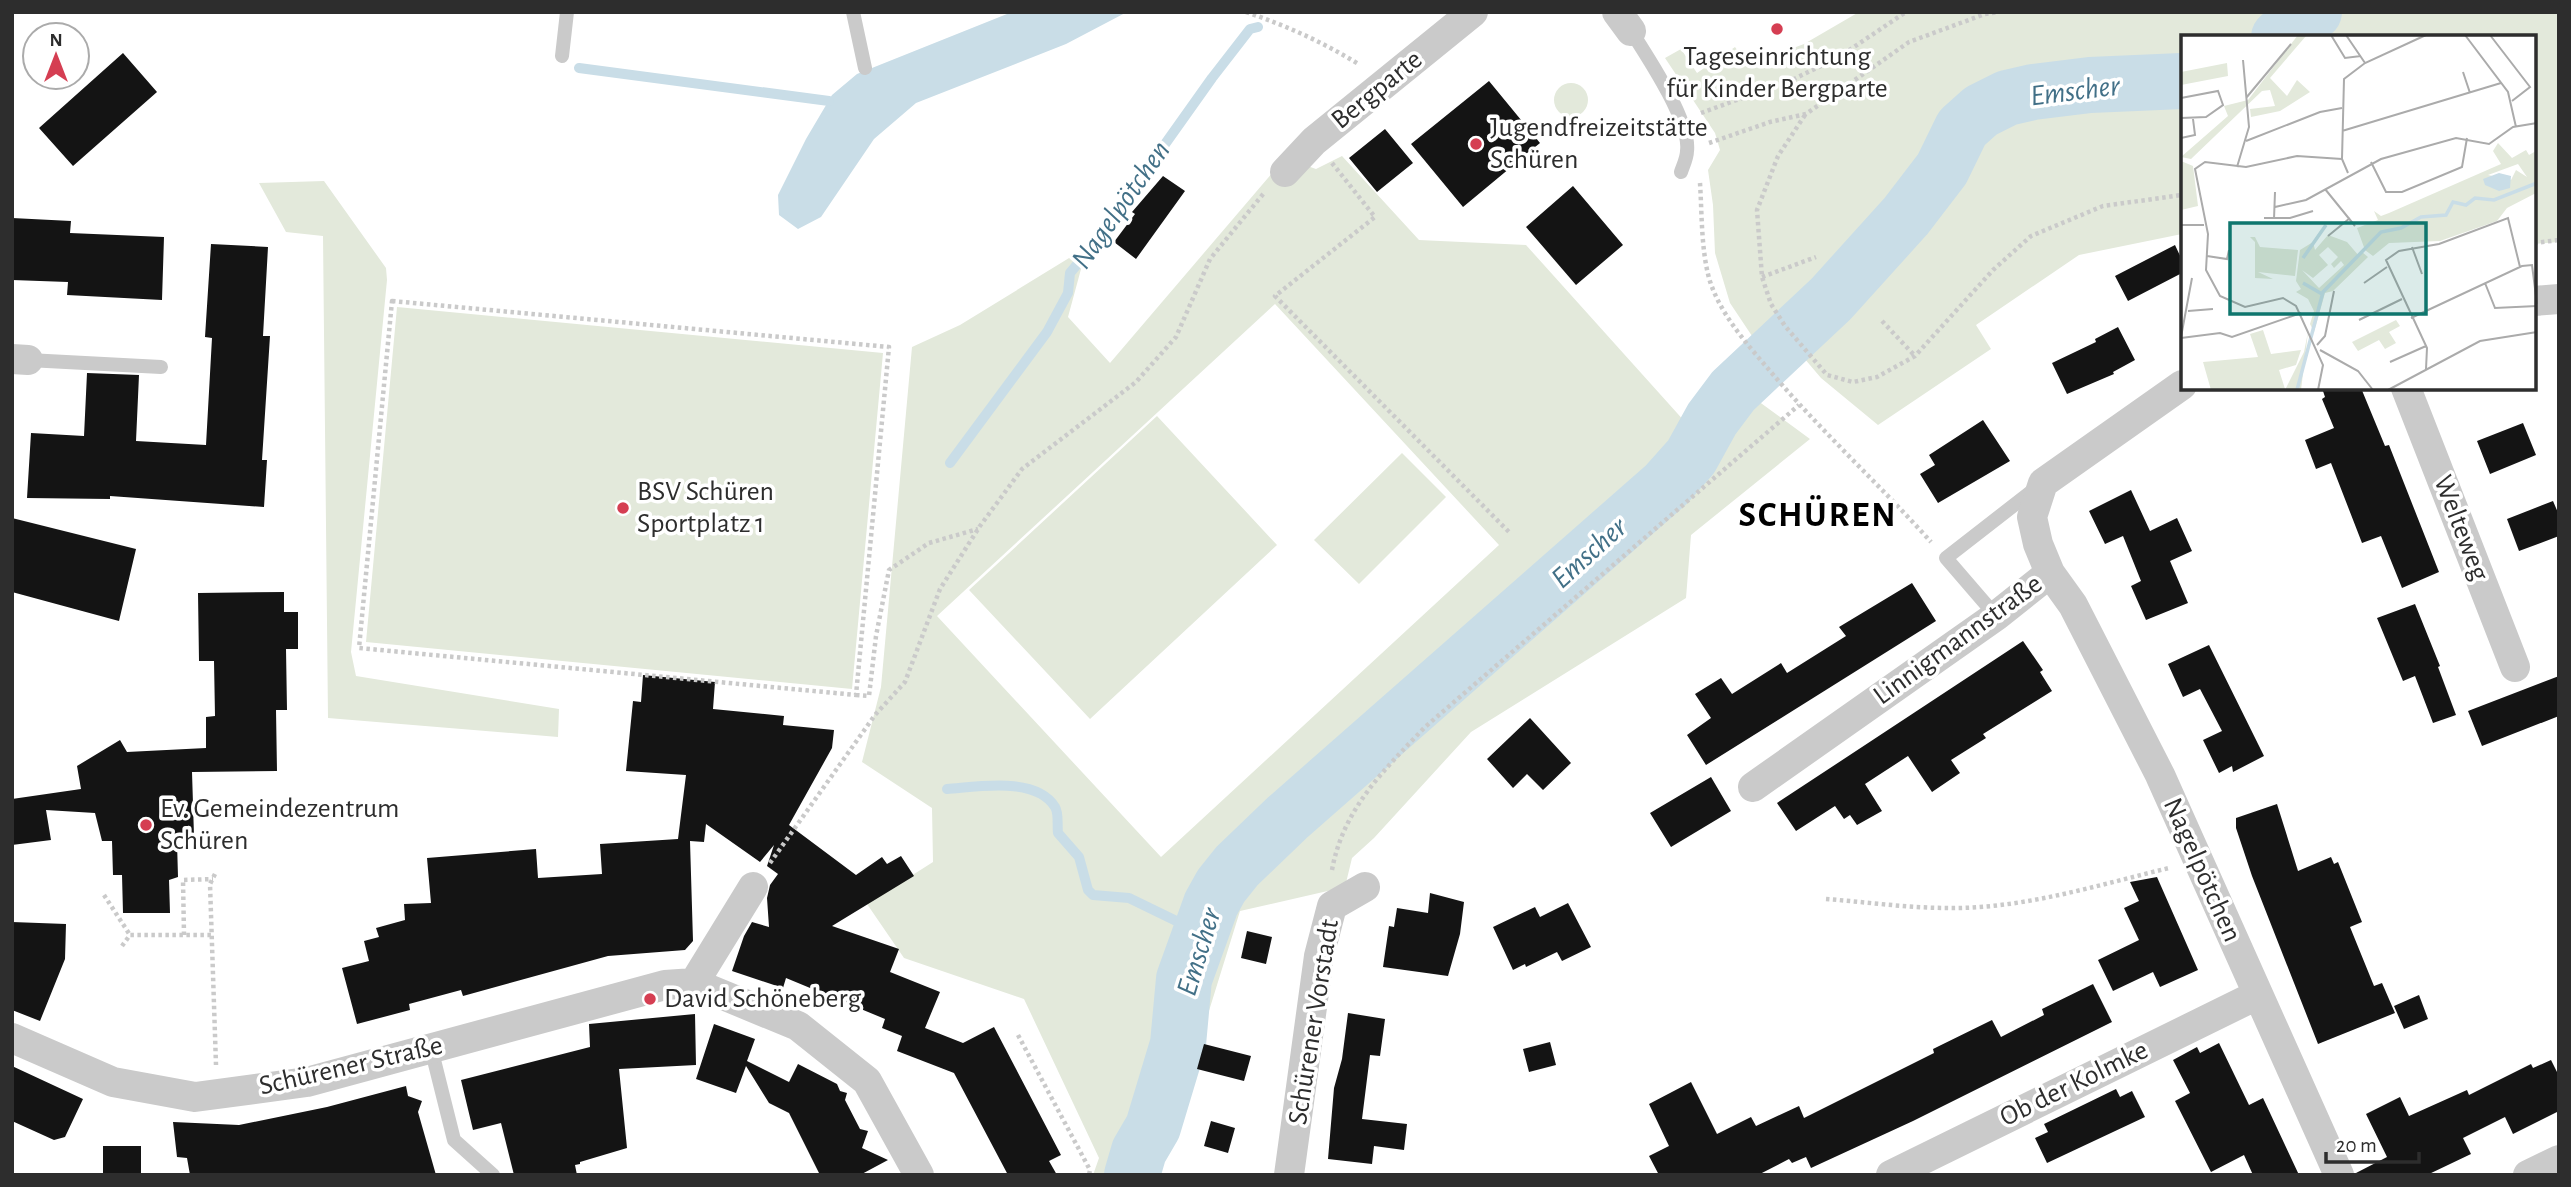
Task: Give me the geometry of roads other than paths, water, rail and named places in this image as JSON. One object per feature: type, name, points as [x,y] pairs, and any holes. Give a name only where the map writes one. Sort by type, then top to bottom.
[{"type":"street","name":"Bergparte","points":[[1285,173],[1314,141],[1473,12]]},
{"type":"street","points":[[2536,301],[2559,299]]},
{"type":"street","points":[[2043,483],[2181,386]]},
{"type":"street","name":"Welteweg","points":[[2407,390],[2515,667]]},
{"type":"street","name":"Linnigmannstraße","points":[[1753,787],[1996,616],[2050,573],[2038,544],[2032,517],[2043,483]]},
{"type":"street","name":"Nagelpötchen","points":[[2050,573],[2073,605],[2160,775],[2339,1175]]},
{"type":"street","points":[[694,983],[753,887]]},
{"type":"street","name":"Schürener Vorstadt","points":[[1289,1175],[1320,956],[1332,906],[1366,887]]},
{"type":"street","name":"Schürener Straße","points":[[12,1038],[113,1082],[195,1097],[307,1082],[665,985],[694,983],[798,1026],[867,1081],[919,1175]]},
{"type":"street","name":"Ob der Kolmke","points":[[1891,1175],[2257,995]]},
{"type":"street","points":[[2528,1175],[2559,1160]]},
{"type":"lane","points":[[562,56],[567,12]]},
{"type":"lane","points":[[853,12],[865,68]]},
{"type":"lane","points":[[1624,22],[1656,69],[1681,122],[1688,149],[1681,173]]},
{"type":"lane","points":[[20,359],[161,367]]},
{"type":"lane","points":[[1996,616],[1946,558],[2043,483]]},
{"type":"lane","points":[[431,1048],[454,1140],[493,1175]]},
{"type":"water","points":[[1012,12],[1127,12],[1066,44],[916,103],[874,139],[821,217],[798,229],[779,215],[778,195],[832,95],[857,74]]},
{"type":"waterway","name":"Emscher","points":[[2281,35],[2314,12]]},
{"type":"waterway","name":"Nagelpötchen","points":[[950,463],[1047,332],[1068,293],[1070,273],[1094,244],[1212,78],[1250,29],[1258,27]]},
{"type":"waterway","points":[[579,68],[829,101]]},
{"type":"waterway","name":"Emscher","points":[[1132,1175],[1139,1151],[1153,1127],[1178,1044],[1184,979],[1211,904],[1237,866],[1287,818],[1666,485],[1691,457],[1712,419],[1733,391],[1831,299],[1906,216],[1942,169],[1962,128],[1981,111],[2007,98],[2033,92],[2090,85],[2181,81]]},
{"type":"waterway","name":"Nagelpötchen","points":[[947,789],[1020,787],[1046,797],[1055,807],[1058,833],[1079,857],[1088,890],[1093,895],[1129,898],[1199,932]]},
{"type":"place","name":"Tageseinrichtung für Kinder Bergparte","points":[[1777,29]]},
{"type":"place","name":"Jugendfreizeitstätte Schüren","points":[[1476,144]]},
{"type":"place","name":"BSV Schüren Sportplatz 1","points":[[623,508]]},
{"type":"place","name":"Ev. Gemeindezentrum Schüren","points":[[146,825]]},
{"type":"place","name":"David Schöneberg","points":[[650,999]]},
{"type":"district","name":"SCHÜREN","points":[[1818,515]]}]
